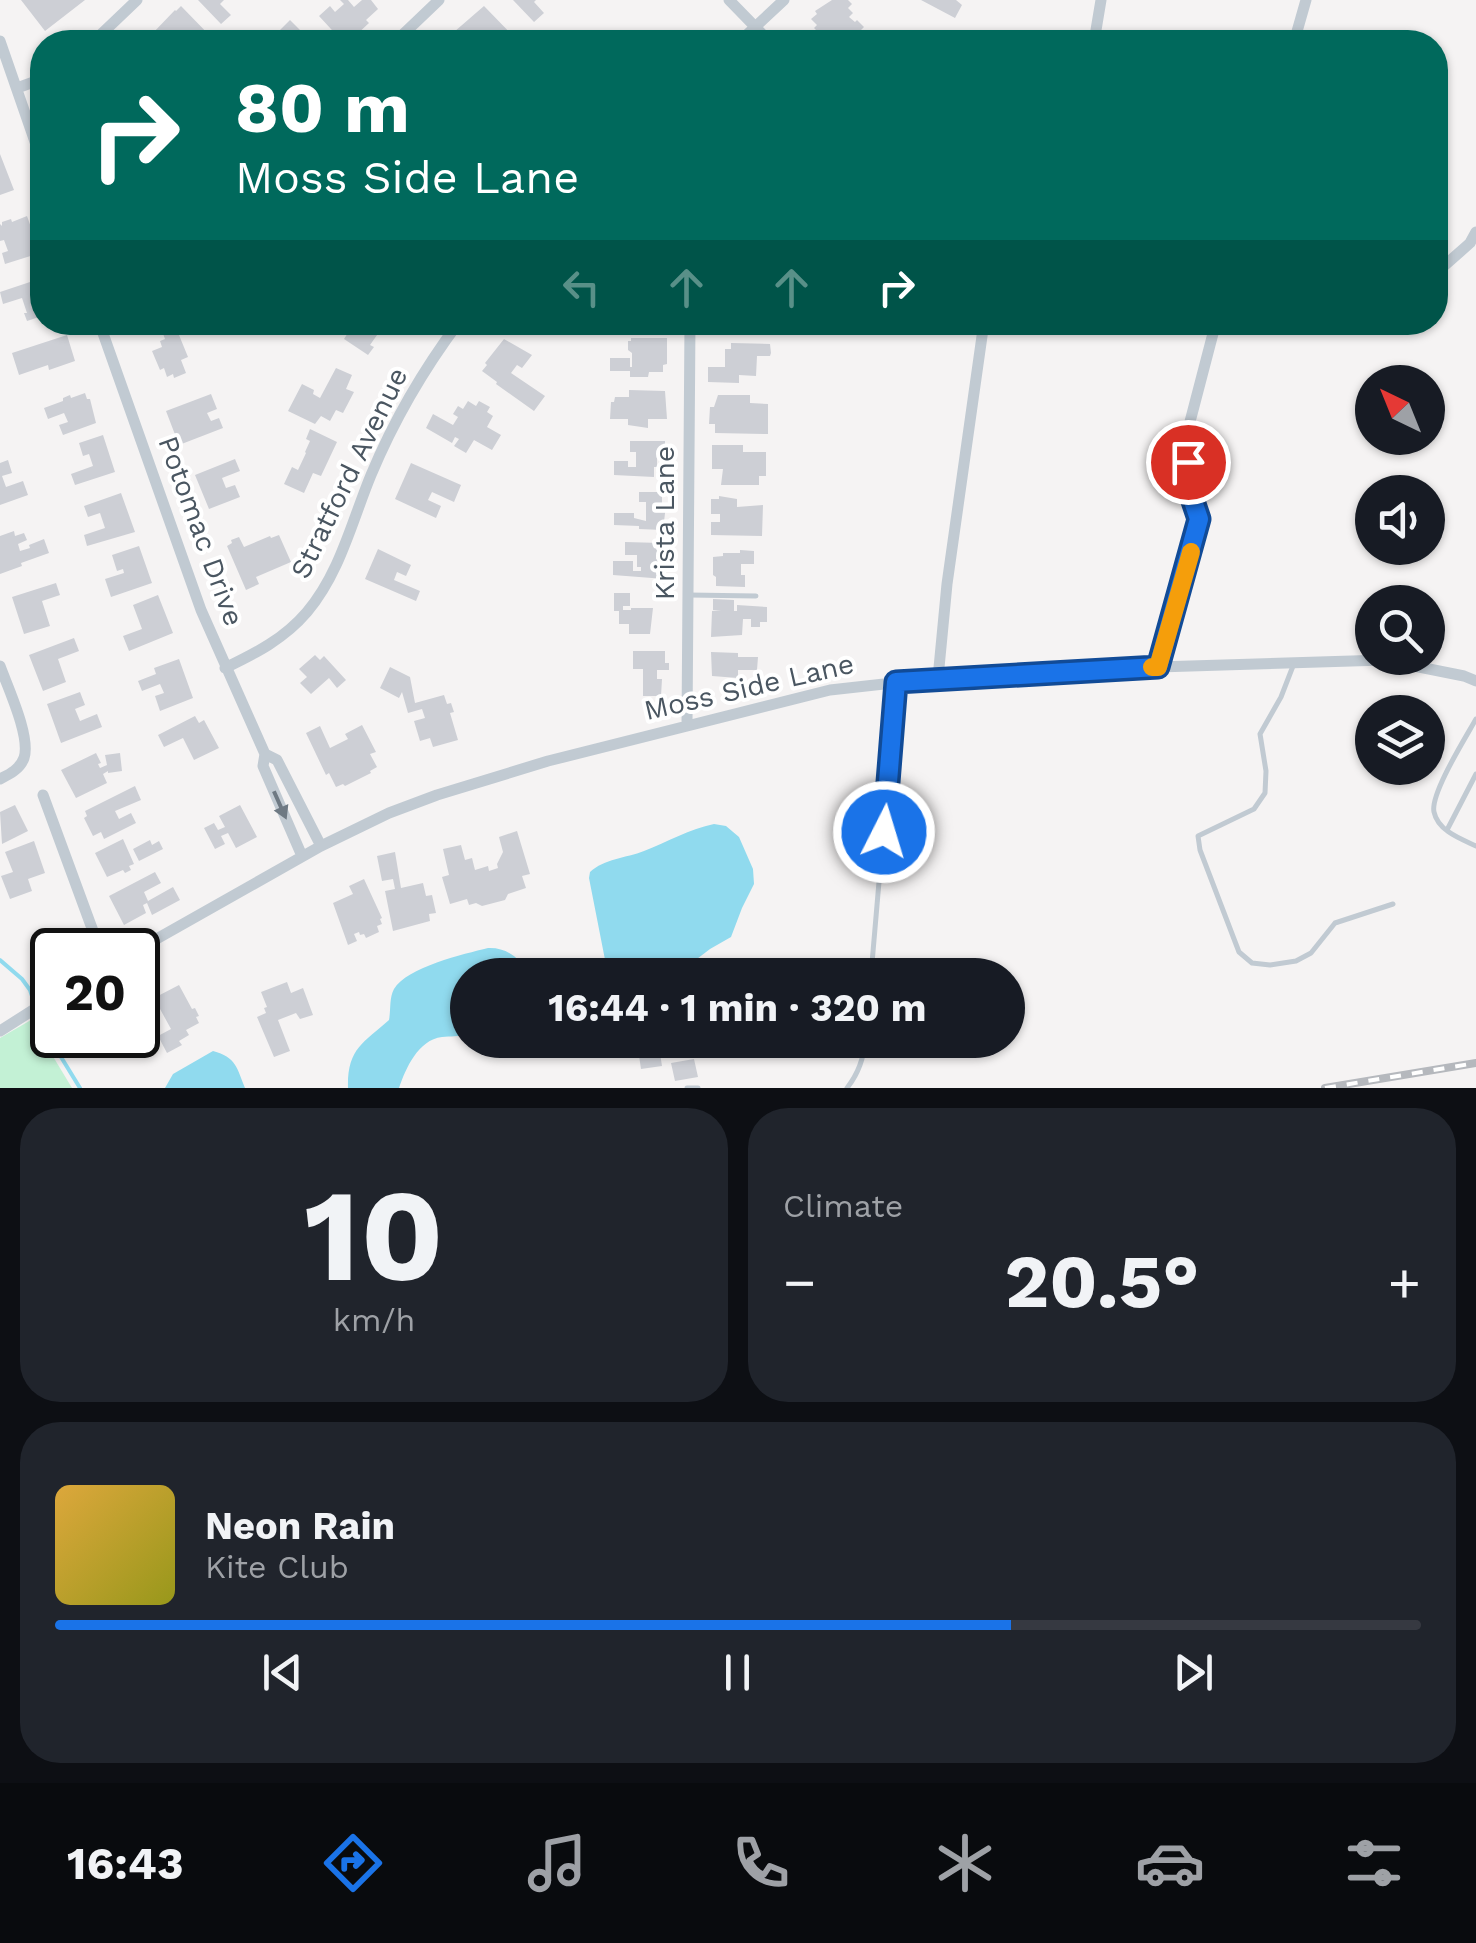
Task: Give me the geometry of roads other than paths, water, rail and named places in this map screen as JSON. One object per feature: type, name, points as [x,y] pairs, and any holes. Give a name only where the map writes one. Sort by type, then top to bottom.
[{"type":"street","points":[[107,30],[138,0]]},
{"type":"street","points":[[407,30],[439,0]]},
{"type":"street","points":[[729,0],[759,30]]},
{"type":"street","points":[[753,30],[784,0]]},
{"type":"street","points":[[1096,30],[1102,0]]},
{"type":"street","points":[[1297,30],[1306,0]]},
{"type":"street","points":[[0,41],[30,126]]},
{"type":"street","points":[[17,88],[30,83]]},
{"type":"street","points":[[1448,262],[1470,243],[1476,232]]},
{"type":"street","name":"Potomac Drive","points":[[104,335],[201,610],[265,754],[262,766],[302,856]]},
{"type":"street","name":"Stratford Avenue","points":[[226,668],[285,634],[322,592],[393,428],[449,335]]},
{"type":"street","name":"Krista Lane","points":[[687,725],[690,335]]},
{"type":"street","points":[[938,678],[982,335]]},
{"type":"street","points":[[1158,667],[1199,519],[1188,486],[1186,437],[1213,335]]},
{"type":"street","name":"Moss Side Lane","points":[[160,936],[321,846],[436,795],[548,761],[830,690],[938,678],[1384,660],[1476,681]]},
{"type":"street","points":[[0,666],[22,728],[25,754],[15,770],[0,779]]},
{"type":"street","name":"Potomac Drive","points":[[265,754],[278,760],[321,846]]},
{"type":"street","points":[[43,795],[92,928]]},
{"type":"street","points":[[0,1030],[30,1012]]},
{"type":"lane","points":[[688,596],[756,596]]},
{"type":"lane","points":[[1294,663],[1260,734],[1265,792],[1254,809],[1198,836],[1239,952],[1252,964],[1296,961],[1310,953],[1335,923],[1393,904]]},
{"type":"lane","points":[[872,958],[896,682]]},
{"type":"lane","points":[[1476,719],[1434,800],[1434,811],[1446,830],[1476,846]]},
{"type":"lane","points":[[1446,830],[1476,774]]},
{"type":"lane","points":[[847,1088],[863,1058]]},
{"type":"lane","points":[[687,1088],[698,1088]]},
{"type":"water","points":[[714,824],[726,826],[739,837],[753,869],[754,884],[731,937],[698,958],[605,958],[590,872],[608,861],[644,851]]},
{"type":"water","points":[[488,948],[501,949],[515,958],[452,958]]},
{"type":"water","points":[[450,958],[450,1036],[434,1039],[420,1049],[399,1088],[348,1088],[354,1055],[389,1020],[394,989],[411,974]]},
{"type":"water","points":[[213,1051],[231,1060],[245,1088],[165,1088],[173,1074]]},
{"type":"waterway","points":[[0,960],[30,990],[42,1026],[80,1088]]},
{"type":"railway","points":[[1325,1088],[1476,1063]]}]
